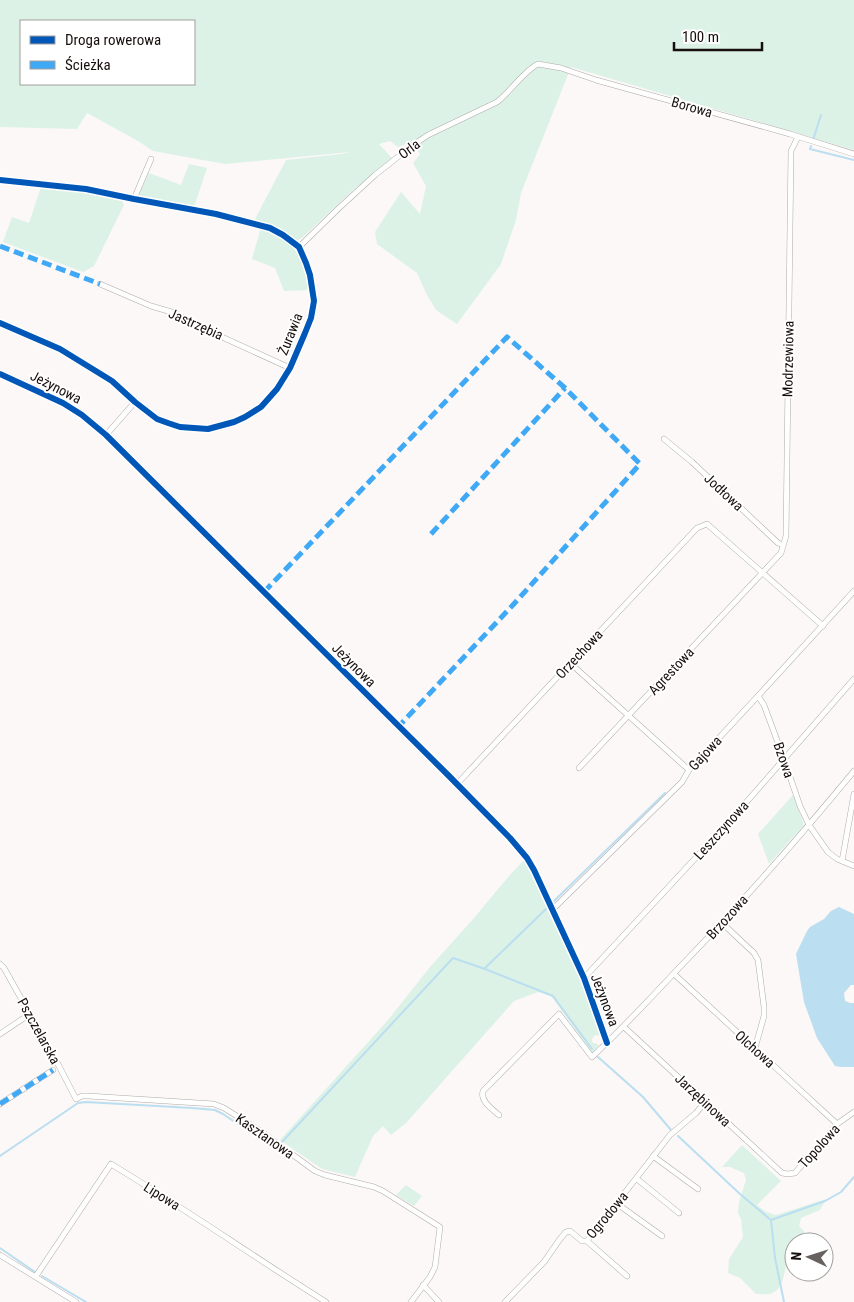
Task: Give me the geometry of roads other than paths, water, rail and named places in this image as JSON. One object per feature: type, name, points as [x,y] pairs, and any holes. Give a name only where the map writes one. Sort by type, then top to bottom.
[{"type":"street","name":"Borowa","points":[[532,68],[538,64],[560,68],[854,154]]},
{"type":"street","name":"Orla","points":[[298,247],[375,175],[413,145],[428,135],[497,102],[532,68]]},
{"type":"street","name":"Modrzewiowa","points":[[784,545],[786,536],[791,151],[798,137]]},
{"type":"street","points":[[134,199],[151,159]]},
{"type":"street","name":"Żurawia","points":[[0,180],[86,189],[192,209],[276,231],[298,247],[310,275],[313,293],[311,318],[290,368],[277,389],[261,407],[245,417],[208,429],[180,427],[157,419],[112,381],[60,349],[0,323]]},
{"type":"street","name":"Jastrzębia","points":[[100,284],[152,306],[175,313],[200,327],[290,368]]},
{"type":"street","name":"Jeżynowa","points":[[0,374],[63,403],[82,414],[106,434],[510,838],[527,858],[534,870],[584,978],[607,1043]]},
{"type":"street","points":[[106,434],[135,402]]},
{"type":"street","name":"Jodłowa","points":[[664,439],[692,462],[778,543],[784,545]]},
{"type":"street","name":"Orzechowa","points":[[457,784],[698,528],[707,524],[762,574]]},
{"type":"street","points":[[784,545],[781,552],[762,574],[822,626]]},
{"type":"street","name":"Agrestowa","points":[[579,768],[762,574]]},
{"type":"street","name":"Gajowa","points":[[552,910],[682,782],[689,770],[854,591]]},
{"type":"street","points":[[570,664],[689,770]]},
{"type":"street","name":"Leszczynowa","points":[[584,978],[729,822],[854,679]]},
{"type":"street","name":"Bzowa","points":[[758,696],[764,705],[800,806],[810,825],[828,852],[837,859],[854,866]]},
{"type":"street","name":"Brzozowa","points":[[499,1115],[483,1100],[483,1091],[559,1014],[592,1057],[624,1027],[722,923],[810,825],[854,771]]},
{"type":"street","points":[[842,861],[854,794]]},
{"type":"street","points":[[722,923],[754,953],[758,960],[764,1016],[756,1048]]},
{"type":"street","name":"Pszczelarska","points":[[0,964],[30,1014],[76,1099]]},
{"type":"street","name":"Olchowa","points":[[674,974],[837,1124]]},
{"type":"street","points":[[0,1034],[30,1014]]},
{"type":"street","name":"Jarzębinowa","points":[[624,1027],[782,1173]]},
{"type":"street","points":[[0,1104],[53,1070]]},
{"type":"street","name":"Kasztanowa","points":[[76,1099],[88,1096],[214,1104],[224,1108],[274,1140],[315,1171],[383,1191],[440,1227],[435,1267],[423,1285]]},
{"type":"street","name":"Ogrodowa","points":[[505,1302],[544,1262],[552,1248],[566,1232],[570,1231],[582,1241],[587,1241],[670,1135],[696,1113],[705,1102]]},
{"type":"street","name":"Topolowa","points":[[782,1173],[795,1173],[837,1124],[854,1112]]},
{"type":"street","points":[[653,1156],[698,1189]]},
{"type":"street","name":"Lipowa","points":[[36,1276],[111,1164],[156,1191],[326,1302]]},
{"type":"street","points":[[637,1179],[679,1213]]},
{"type":"street","points":[[616,1203],[662,1236]]},
{"type":"street","points":[[587,1241],[627,1276]]},
{"type":"street","points":[[0,1255],[76,1302]]},
{"type":"street","points":[[411,1302],[423,1285],[439,1302]]},
{"type":"water","points":[[839,907],[854,914],[854,985],[851,985],[844,993],[845,1001],[854,1003],[854,1067],[835,1066],[817,1038],[804,1002],[796,954],[810,927]]},
{"type":"waterway","points":[[813,140],[821,115]]},
{"type":"waterway","points":[[811,146],[810,149],[854,160]]},
{"type":"waterway","points":[[554,901],[665,793]]},
{"type":"waterway","points":[[485,968],[546,909]]},
{"type":"waterway","points":[[282,1142],[453,958],[553,996],[592,1049]]},
{"type":"waterway","points":[[598,1057],[643,1097],[671,1130]]},
{"type":"waterway","points":[[0,1156],[78,1103],[86,1102],[215,1110],[275,1149]]},
{"type":"waterway","points":[[678,1136],[771,1220],[825,1201],[841,1192],[854,1177]]},
{"type":"waterway","points":[[771,1220],[775,1258],[784,1302]]},
{"type":"waterway","points":[[0,1248],[35,1272]]},
{"type":"waterway","points":[[42,1276],[86,1302]]}]
